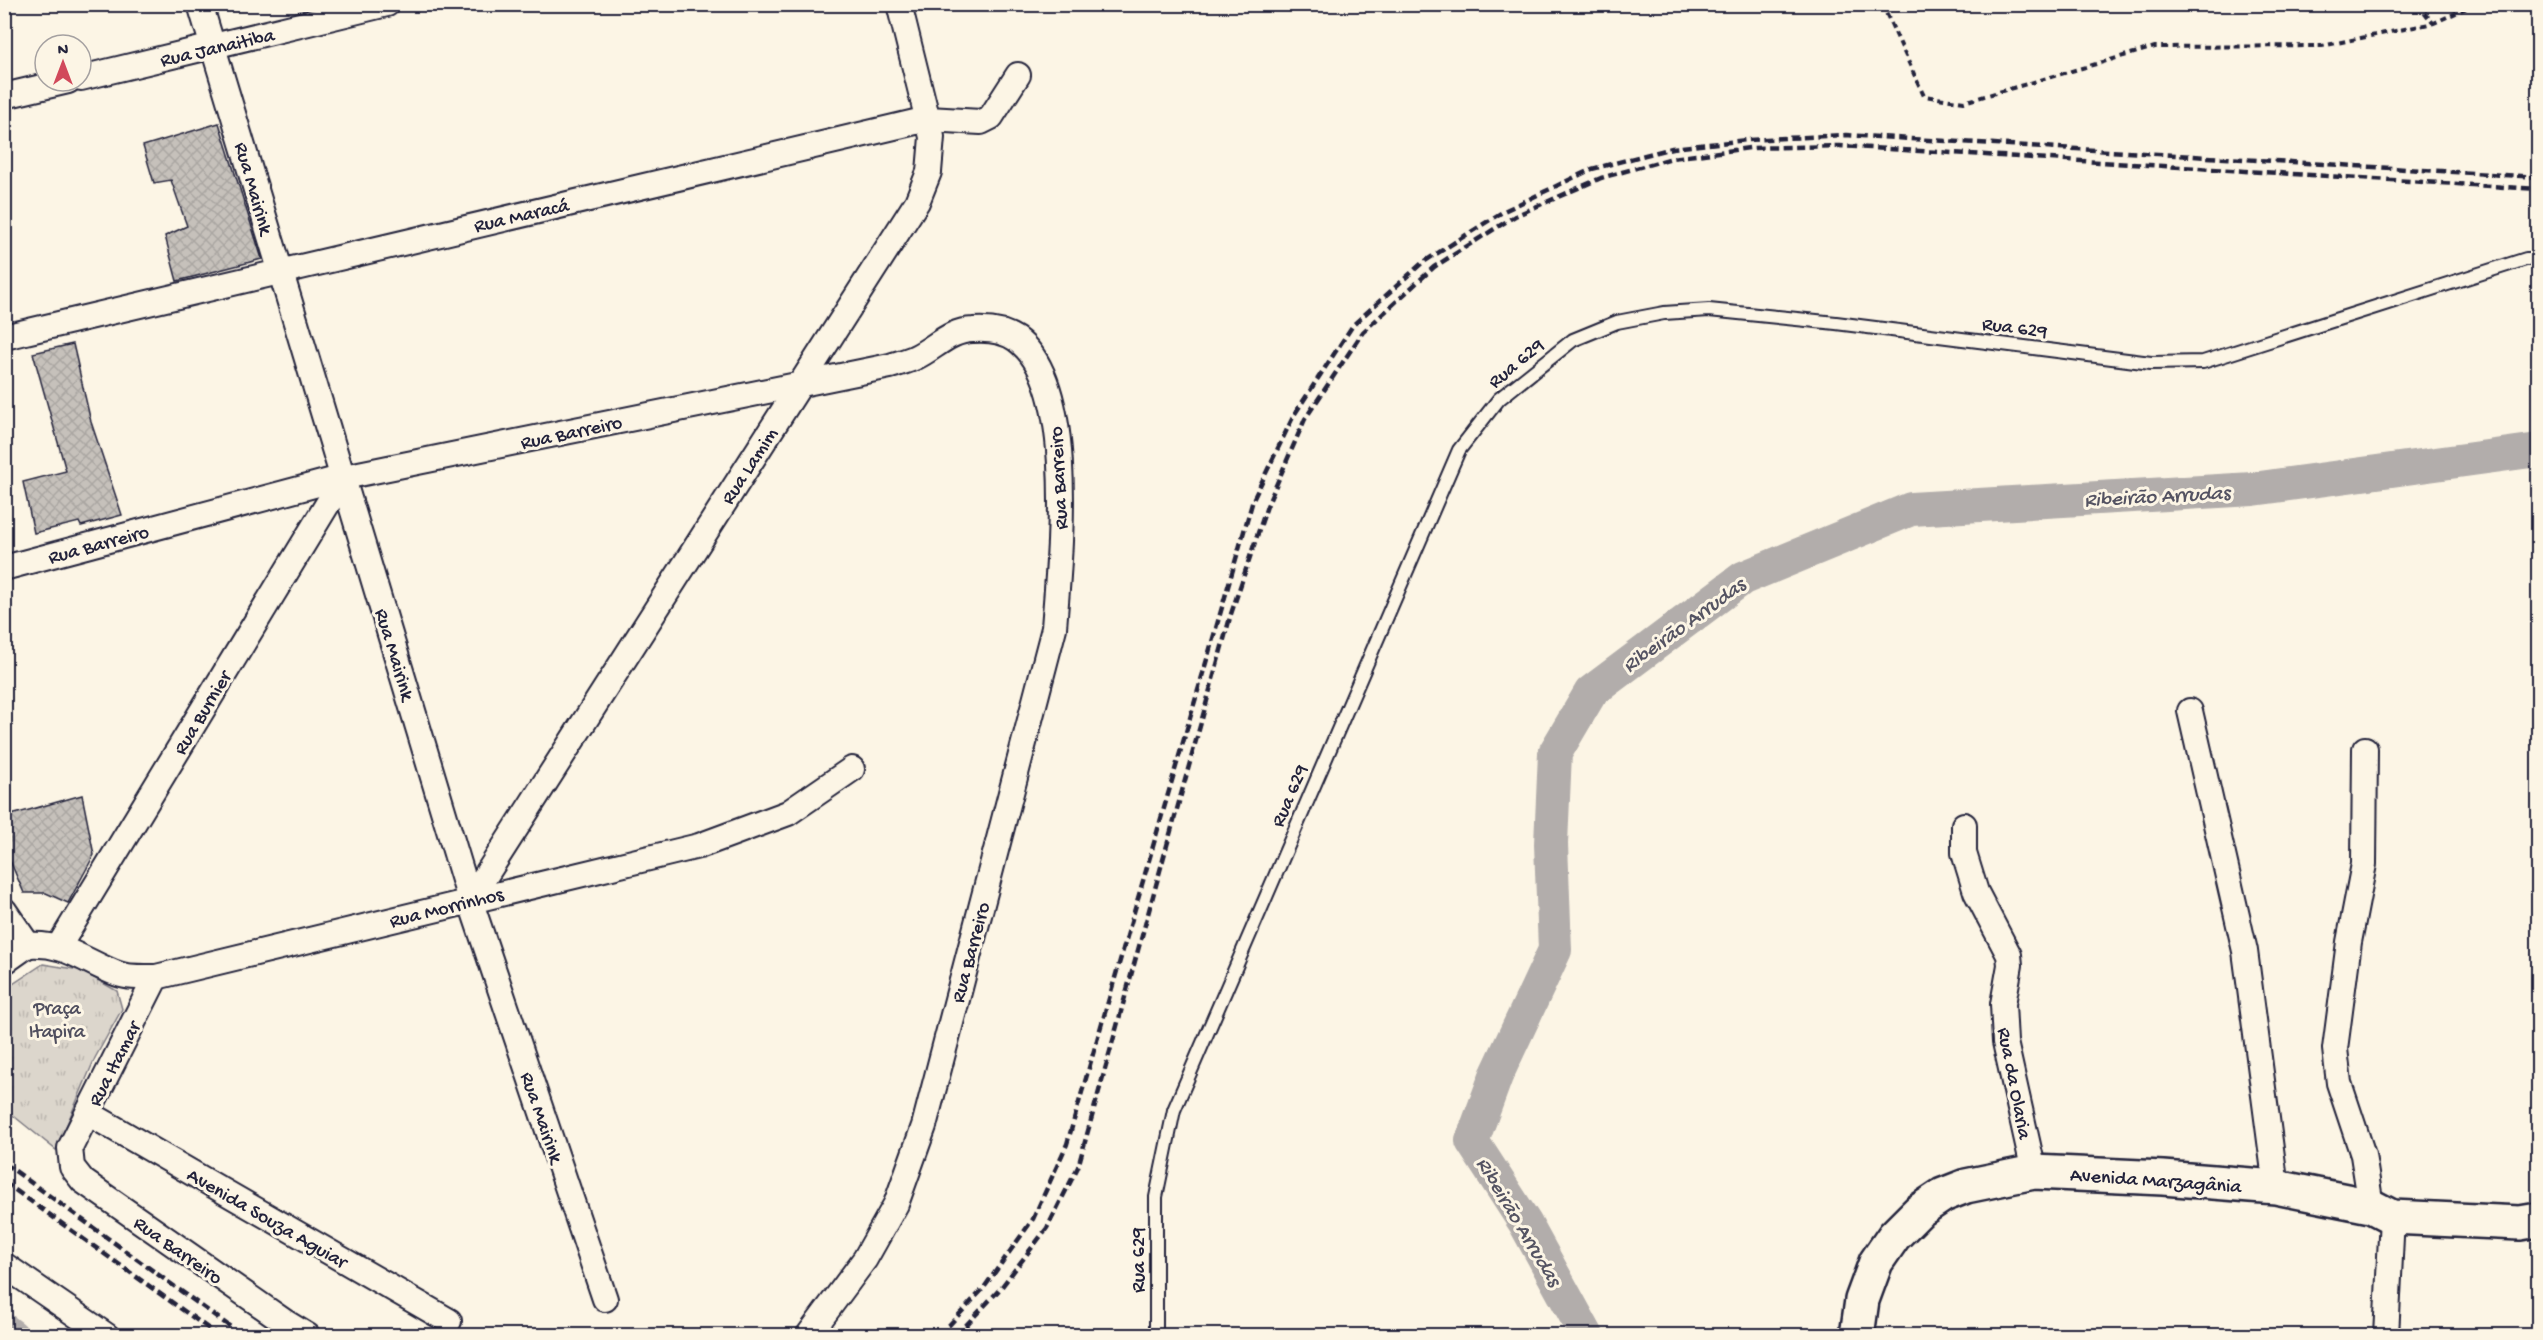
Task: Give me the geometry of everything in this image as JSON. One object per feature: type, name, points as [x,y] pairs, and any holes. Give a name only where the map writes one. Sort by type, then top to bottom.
[{"type":"street","name":"Rua Mairink","points":[[200,4],[470,900],[605,1299]]},
{"type":"street","name":"Rua Janaitiba","points":[[93,75],[387,4]]},
{"type":"street","name":"Rua Lamim","points":[[470,900],[917,202],[929,172],[932,137],[899,4]]},
{"type":"street","name":"Rua Maracá","points":[[4,338],[928,119],[981,122],[991,117],[1018,75]]},
{"type":"street","points":[[4,96],[33,89]]},
{"type":"street","name":"Rua Barreiro","points":[[4,568],[344,477],[890,366],[916,357],[949,336],[969,330],[1004,333],[1017,340],[1035,360],[1052,402],[1060,465],[1059,546],[1054,628],[924,1126],[896,1204],[865,1259],[808,1335]]},
{"type":"street","name":"Rua Burnier","points":[[59,946],[344,477]]},
{"type":"street","points":[[2190,711],[2245,951],[2276,1187]]},
{"type":"street","points":[[2365,749],[2364,864],[2349,942],[2335,1049],[2339,1083],[2381,1212],[2386,1335]]},
{"type":"street","name":"Rua Morrinhos","points":[[28,945],[59,946],[120,975],[156,977],[699,846],[788,813],[852,769]]},
{"type":"street","name":"Rua da Olaria","points":[[1964,825],[1964,854],[1976,892],[2009,955],[2010,965],[2003,1004],[2005,1042],[2034,1172]]},
{"type":"street","points":[[4,910],[28,945],[4,962]]},
{"type":"street","name":"Rua Itamar","points":[[70,1148],[156,977]]},
{"type":"street","name":"Avenida Souza Aguiar","points":[[88,1113],[448,1321]]},
{"type":"street","name":"Rua Barreiro","points":[[70,1148],[72,1167],[83,1181],[275,1316],[308,1335]]},
{"type":"street","name":"Avenida Marzagânia","points":[[1857,1335],[1862,1300],[1876,1262],[1894,1236],[1919,1211],[1943,1195],[1966,1186],[2034,1172],[2163,1178],[2276,1187],[2381,1212],[2463,1222],[2529,1222]]},
{"type":"street","points":[[4,1264],[107,1335]]},
{"type":"lane","name":"Rua 629","points":[[1156,1335],[1156,1197],[1174,1110],[1459,450],[1499,399],[1539,365],[1573,340],[1617,322],[1664,314],[1709,310],[1836,323],[2151,363],[2203,362],[2526,259],[2538,259]]},
{"type":"path","points":[[1882,4],[1924,96],[1964,102],[2155,47],[2322,46],[2434,23],[2475,4]]},
{"type":"path","points":[[2418,4],[2434,23]]},
{"type":"green space","name":"Praça Itapira","points":[[43,964],[80,970],[117,991],[122,1009],[95,1058],[56,1150],[5,1109],[4,990]]},
{"type":"building","points":[[219,123],[262,259],[177,281],[165,236],[187,226],[171,180],[154,183],[143,146]]},
{"type":"building","points":[[73,344],[91,422],[122,515],[81,526],[79,522],[34,533],[23,482],[66,471],[33,353]]},
{"type":"building","points":[[82,795],[94,855],[68,903],[46,893],[24,893],[4,847],[4,817]]},
{"type":"waterway","name":"Ribeirão Arrudas","points":[[1587,1336],[1525,1223],[1472,1141],[1496,1076],[1555,950],[1551,844],[1555,753],[1591,692],[1743,578],[1911,509],[2253,489],[2538,450]]},
{"type":"waterway","name":"Ribeirão Arrudas","points":[[4,1330],[12,1336]]},
{"type":"railway","points":[[939,1336],[983,1289],[1033,1219],[1067,1144],[1253,500],[1294,415],[1353,325],[1422,263],[1504,211],[1592,169],[1672,148],[1747,140],[1846,135],[2538,177]]},
{"type":"railway","points":[[956,1336],[1000,1289],[1047,1228],[1078,1167],[1231,614],[1267,506],[1305,419],[1363,332],[1434,267],[1515,216],[1601,178],[1672,158],[1750,148],[1839,146],[2538,189]]},
{"type":"railway","points":[[4,1163],[243,1336]]},
{"type":"railway","points":[[4,1182],[219,1336]]}]
